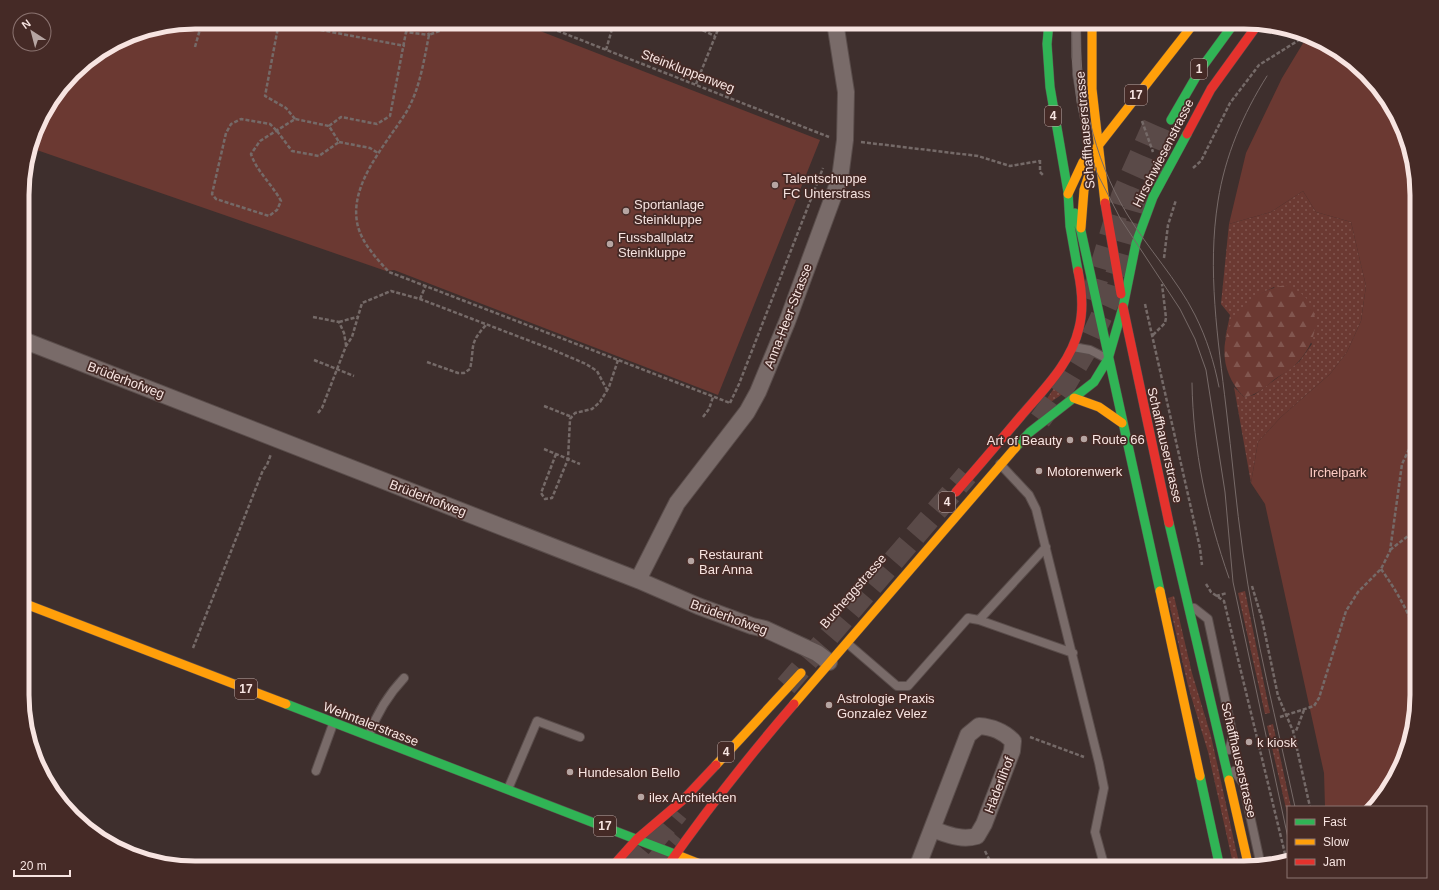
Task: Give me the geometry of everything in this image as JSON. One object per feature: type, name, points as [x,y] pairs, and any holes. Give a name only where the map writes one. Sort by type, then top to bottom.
[{"type":"main road","name":"Schaffhauserstrasse","points":[[1046,29],[1051,105],[1068,194],[1071,232],[1084,302],[1079,329],[1073,347]]},
{"type":"main road","name":"Schaffhauserstrasse","points":[[1092,29],[1093,95],[1098,146],[1112,248],[1123,307],[1138,386],[1188,604],[1226,759],[1248,861]]},
{"type":"main road","name":"17","points":[[1068,194],[1075,174],[1087,156],[1098,146],[1190,29]]},
{"type":"main road","name":"1","points":[[1171,120],[1190,83],[1209,53],[1229,29]]},
{"type":"main road","name":"Hirschwiesenstrasse","points":[[1123,307],[1136,243],[1153,197],[1211,89],[1254,29]]},
{"type":"main road","name":"17","points":[[1081,231],[1084,190],[1098,146]]},
{"type":"main road","name":"Schaffhauserstrasse","points":[[1068,194],[1081,231],[1218,861]]},
{"type":"main road","name":"4","points":[[617,861],[637,839],[684,799],[818,657],[846,642],[1000,464],[1030,432],[1094,382],[1108,359],[1123,307]]},
{"type":"main road","name":"4","points":[[950,499],[1052,380],[1073,347]]},
{"type":"main road","points":[[1074,398],[1099,407],[1122,423]]},
{"type":"main road","name":"Wehntalerstrasse","points":[[29,605],[692,861]]},
{"type":"main road","name":"4","points":[[672,861],[696,825],[762,741],[818,657]]},
{"type":"street","name":"Anna-Heer-Strasse","points":[[638,580],[677,503],[747,412],[758,392],[787,322],[840,178],[845,140],[846,92],[836,29]]},
{"type":"street","name":"Brüderhofweg","points":[[29,342],[638,580],[698,606],[752,626],[765,629],[818,657]]},
{"type":"street","name":"Häderlihof","points":[[921,861],[932,829],[968,735],[979,726],[991,727],[1007,734],[1013,741],[1012,751],[984,824],[977,836],[969,839],[956,838],[932,829]]},
{"type":"lane","points":[[1076,29],[1077,74],[1080,100],[1086,126],[1098,146]]},
{"type":"lane","points":[[1073,347],[1090,350],[1108,359],[1118,368]]},
{"type":"lane","points":[[1128,377],[1138,386]]},
{"type":"lane","points":[[1000,464],[1029,495],[1036,509],[1046,547],[1100,763],[1104,788],[1095,832],[1103,861]]},
{"type":"lane","points":[[979,620],[1046,547]]},
{"type":"lane","points":[[1188,604],[1208,619],[1233,736],[1226,759],[1243,783],[1260,860]]},
{"type":"lane","points":[[846,642],[897,686],[908,686],[968,618],[979,620],[1073,653]]},
{"type":"lane","points":[[369,736],[379,709],[390,692],[404,678]]},
{"type":"lane","points":[[507,790],[537,721],[580,737]]},
{"type":"lane","points":[[316,772],[334,723]]},
{"type":"path","points":[[195,47],[200,29]]},
{"type":"path","points":[[278,29],[265,96],[286,108],[295,119],[329,126],[339,142]]},
{"type":"path","points":[[316,29],[405,46]]},
{"type":"path","points":[[427,29],[429,35],[422,71],[408,110],[368,170],[359,194],[356,207],[357,222],[363,238],[374,256],[389,272],[713,397],[747,412]]},
{"type":"path","points":[[329,126],[341,117],[377,124],[390,116],[405,46],[406,32],[429,35],[444,29]]},
{"type":"path","name":"Steinkluppenweg","points":[[553,29],[834,139]]},
{"type":"path","points":[[606,50],[612,29]]},
{"type":"path","points":[[700,29],[715,36]]},
{"type":"path","points":[[696,84],[718,29]]},
{"type":"path","points":[[1190,173],[1201,161],[1230,102],[1259,64],[1300,39]]},
{"type":"path","points":[[1138,116],[1142,120],[1155,156]]},
{"type":"path","points":[[295,119],[276,131],[260,141],[251,154],[254,165],[276,190],[281,201],[277,210],[269,216],[216,199],[212,194],[226,133],[231,124],[241,119],[270,124],[276,131],[292,151],[319,156],[339,142],[370,148],[378,153]]},
{"type":"path","points":[[857,142],[978,156],[1010,166],[1040,161]]},
{"type":"path","points":[[730,404],[824,165]]},
{"type":"path","points":[[1164,258],[1168,225],[1175,202]]},
{"type":"path","points":[[1153,335],[1165,323],[1166,318],[1162,284]]},
{"type":"path","points":[[420,299],[426,285]]},
{"type":"path","points":[[318,413],[322,408],[346,346],[352,337],[362,303],[391,291],[420,299],[487,324],[586,364],[597,371],[607,390]]},
{"type":"path","points":[[1145,302],[1200,548],[1202,566]]},
{"type":"path","points":[[313,317],[339,322],[357,317]]},
{"type":"path","points":[[339,322],[344,333],[346,346]]},
{"type":"path","points":[[427,362],[458,373],[464,373],[470,369],[471,353],[476,334],[487,324]]},
{"type":"path","points":[[314,360],[354,376]]},
{"type":"path","points":[[556,454],[541,493],[545,499],[552,498],[568,459],[569,426],[572,417],[582,410],[592,409],[600,402],[607,390],[618,360]]},
{"type":"path","points":[[703,417],[709,409],[713,397]]},
{"type":"path","points":[[544,406],[572,417]]},
{"type":"path","points":[[192,649],[263,470],[267,465],[277,439]]},
{"type":"path","points":[[1280,717],[1314,706],[1319,698],[1346,611],[1358,592],[1381,568],[1390,551],[1402,464],[1410,447]]},
{"type":"path","points":[[544,450],[580,464]]},
{"type":"path","points":[[1390,551],[1410,535]]},
{"type":"path","points":[[1381,568],[1394,587],[1410,618]]},
{"type":"path","points":[[1252,586],[1262,619],[1278,696],[1293,731],[1310,806]]},
{"type":"path","points":[[1211,592],[1224,601],[1255,724],[1285,855]]},
{"type":"path","points":[[1216,596],[1227,593]]},
{"type":"path","points":[[1293,731],[1296,731],[1304,709]]},
{"type":"path","points":[[1013,741],[1028,736],[1100,763]]},
{"type":"green space","points":[[185,29],[535,29],[820,140],[718,395],[394,270],[386,271],[36,150],[46,122],[63,94],[94,63],[122,46],[163,32]]},
{"type":"green space","name":"Irchelpark","points":[[1304,41],[1327,51],[1345,63],[1369,86],[1388,112],[1401,142],[1409,174],[1410,705],[1407,727],[1393,768],[1376,796],[1367,806],[1325,806],[1324,773],[1265,504],[1251,483],[1258,442],[1281,417],[1330,374],[1347,352],[1361,321],[1366,286],[1351,222],[1316,212],[1303,191],[1271,212],[1229,224],[1246,153],[1282,78]]},
{"type":"green space","points":[[1303,191],[1316,212],[1351,222],[1366,286],[1361,321],[1347,352],[1330,374],[1281,417],[1258,442],[1251,483],[1234,387],[1244,397],[1254,395],[1299,362],[1312,344],[1274,287],[1256,297],[1244,307],[1234,320],[1225,339],[1230,315],[1221,304],[1229,224],[1271,212]]},
{"type":"green space","points":[[1286,285],[1298,291],[1307,299],[1312,308],[1315,318],[1315,329],[1312,340],[1307,351],[1294,366],[1261,390],[1244,397],[1232,380],[1226,363],[1225,345],[1229,329],[1238,313],[1250,300],[1267,291]]},
{"type":"green space","points":[[1059,381],[1064,393],[1039,410]]},
{"type":"green space","points":[[1245,591],[1270,713],[1265,714],[1238,593]]},
{"type":"green space","points":[[1174,596],[1192,673],[1211,736],[1238,861],[1232,861],[1208,752],[1188,686],[1168,598]]},
{"type":"green space","points":[[1273,724],[1291,806],[1287,806],[1287,813],[1267,726]]},
{"type":"tunnel","points":[[1091,300],[1122,196],[1158,115]]},
{"type":"tunnel","points":[[1040,420],[1060,393],[1087,348],[1109,300],[1136,205],[1169,126]]},
{"type":"tunnel","points":[[786,686],[967,475]]},
{"type":"tunnel","points":[[637,861],[678,812]]},
{"type":"tunnel","points":[[657,861],[678,837]]},
{"type":"tram line","points":[[1072,29],[1072,57],[1077,102],[1084,134],[1097,173],[1120,218],[1180,309],[1195,339],[1206,370],[1225,492],[1233,582],[1287,833]]},
{"type":"tram line","points":[[1080,29],[1080,47],[1085,97],[1096,145],[1105,169],[1115,192],[1135,227],[1180,289],[1195,315],[1210,351],[1219,387]]},
{"type":"tram line","points":[[1267,76],[1243,120],[1225,168],[1218,201],[1213,253],[1217,330],[1243,553],[1260,649],[1295,806]]},
{"type":"tram line","points":[[1192,383],[1198,458],[1214,530],[1229,578]]},
{"type":"traffic: fast","points":[[1048,29],[1047,44],[1050,87],[1068,192],[1070,226],[1078,271]]},
{"type":"traffic: fast","points":[[1171,120],[1200,70],[1230,29]]},
{"type":"traffic: fast","points":[[1016,447],[1030,432],[1094,382],[1108,359],[1123,307],[1136,243],[1153,197],[1187,134]]},
{"type":"traffic: fast","points":[[1075,213],[1081,231],[1160,591]]},
{"type":"traffic: fast","points":[[1169,523],[1229,780]]},
{"type":"traffic: fast","points":[[286,704],[677,855]]},
{"type":"traffic: fast","points":[[1200,776],[1218,861]]},
{"type":"traffic: slow","points":[[1092,29],[1092,89],[1105,203]]},
{"type":"traffic: slow","points":[[1068,194],[1083,162],[1098,146],[1190,29]]},
{"type":"traffic: slow","points":[[1081,228],[1084,190],[1098,147]]},
{"type":"traffic: slow","points":[[1074,398],[1099,407],[1122,423]]},
{"type":"traffic: slow","points":[[794,704],[1016,447]]},
{"type":"traffic: slow","points":[[1160,591],[1200,776]]},
{"type":"traffic: slow","points":[[29,605],[286,704]]},
{"type":"traffic: slow","points":[[716,765],[801,673]]},
{"type":"traffic: slow","points":[[1229,780],[1247,861]]},
{"type":"traffic: slow","points":[[677,855],[692,861]]},
{"type":"traffic: jam","points":[[1187,134],[1211,89],[1254,29]]},
{"type":"traffic: jam","points":[[1105,203],[1121,294]]},
{"type":"traffic: jam","points":[[956,492],[1047,386],[1070,353],[1075,341],[1082,314],[1078,271]]},
{"type":"traffic: jam","points":[[1123,307],[1169,523]]},
{"type":"traffic: jam","points":[[671,861],[728,784],[794,704]]},
{"type":"traffic: jam","points":[[617,861],[637,839],[684,799],[716,765]]},
{"type":"place","name":"Talentschuppe FC Unterstrass","points":[[775,185]]},
{"type":"place","name":"Sportanlage Steinkluppe","points":[[626,211]]},
{"type":"place","name":"Fussballplatz Steinkluppe","points":[[610,244]]},
{"type":"place","name":"Route 66","points":[[1084,439]]},
{"type":"place","name":"Art of Beauty","points":[[1070,440]]},
{"type":"place","name":"Motorenwerk","points":[[1039,471]]},
{"type":"place","name":"Restaurant Bar Anna","points":[[691,561]]},
{"type":"place","name":"Astrologie Praxis Gonzalez Velez","points":[[829,705]]},
{"type":"place","name":"k kiosk","points":[[1249,742]]},
{"type":"place","name":"Hundesalon Bello","points":[[570,772]]},
{"type":"place","name":"ilex Architekten","points":[[641,797]]}]
